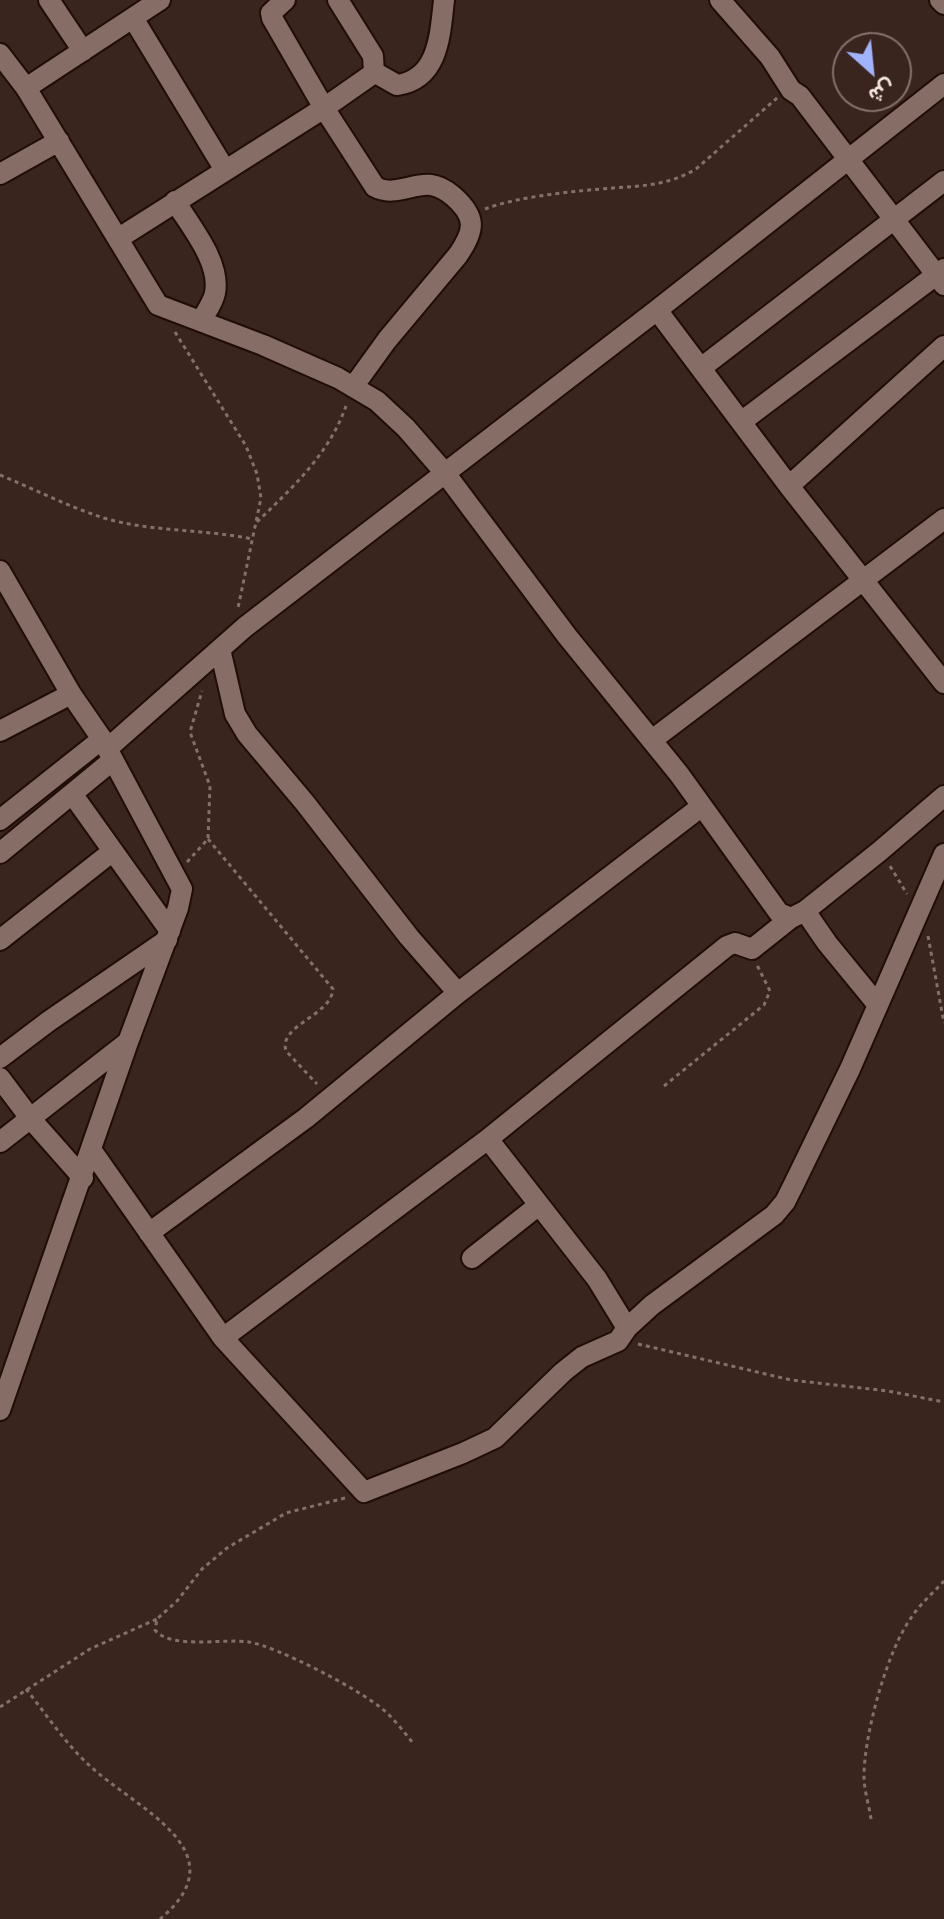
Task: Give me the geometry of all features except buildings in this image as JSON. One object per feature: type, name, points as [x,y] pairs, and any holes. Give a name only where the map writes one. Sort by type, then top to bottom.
[{"type":"street","points":[[49,0],[83,51]]},
{"type":"street","points":[[26,88],[160,0]]},
{"type":"street","points":[[285,0],[271,13],[272,18],[324,108],[375,187],[393,191],[431,185],[446,189],[470,216],[472,228],[467,242],[353,387]]},
{"type":"street","points":[[338,0],[373,56],[374,72]]},
{"type":"street","points":[[374,72],[397,85],[418,79],[425,73],[438,41],[444,0]]},
{"type":"street","points":[[720,0],[770,57],[791,90],[800,96],[892,220],[941,276],[741,422]]},
{"type":"street","points":[[133,18],[225,170]]},
{"type":"street","points":[[2,62],[26,88],[158,305],[275,351],[353,387],[377,401],[406,428],[445,473],[550,613],[652,740],[779,913],[798,915],[877,1004]]},
{"type":"street","points":[[119,238],[324,108],[374,72]]},
{"type":"street","points":[[0,820],[107,749],[220,649],[944,84]]},
{"type":"street","points":[[0,174],[59,141]]},
{"type":"street","points":[[701,368],[944,181]]},
{"type":"street","points":[[175,201],[203,247],[216,283],[214,297],[201,321]]},
{"type":"street","points":[[657,310],[789,486],[944,683]]},
{"type":"street","points":[[789,486],[944,346]]},
{"type":"street","points":[[652,740],[944,519]]},
{"type":"street","points":[[0,571],[71,694],[107,749],[182,889],[83,1178],[4,1378],[0,1410]]},
{"type":"street","points":[[220,649],[235,714],[247,734],[409,937],[458,993]]},
{"type":"street","points":[[0,731],[71,694]]},
{"type":"street","points":[[0,853],[73,795],[107,749]]},
{"type":"street","points":[[73,795],[168,935]]},
{"type":"street","points":[[223,1338],[488,1139],[727,946],[735,943],[748,950],[880,851],[944,796]]},
{"type":"street","points":[[149,1233],[306,1118],[458,993],[702,806]]},
{"type":"street","points":[[0,940],[113,851]]},
{"type":"street","points":[[92,1151],[223,1338],[364,1492],[495,1438],[563,1372],[582,1357],[623,1334],[677,1285],[762,1224],[785,1202],[850,1069],[944,854]]},
{"type":"street","points":[[0,1058],[168,935]]},
{"type":"street","points":[[0,1142],[128,1042]]},
{"type":"street","points":[[0,1078],[30,1118],[83,1178]]},
{"type":"street","points":[[488,1139],[603,1287],[623,1334]]},
{"type":"street","points":[[472,1258],[539,1205]]},
{"type":"path","points":[[470,216],[528,198],[641,187],[684,176],[696,169],[771,102],[791,90]]},
{"type":"path","points":[[174,331],[252,460],[257,474],[261,498],[240,605],[233,618]]},
{"type":"path","points":[[256,524],[320,456],[340,423],[353,387]]},
{"type":"path","points":[[0,475],[103,517],[252,539]]},
{"type":"path","points":[[176,874],[208,839],[210,786],[190,732],[204,685]]},
{"type":"path","points":[[208,839],[333,989],[329,1002],[287,1036],[284,1045],[286,1051],[331,1098]]},
{"type":"path","points":[[664,1086],[768,999],[768,984],[748,950]]},
{"type":"path","points":[[623,1334],[791,1380],[943,1400]]},
{"type":"path","points":[[0,1707],[90,1649],[157,1619],[213,1558],[248,1534],[286,1513],[364,1492]]},
{"type":"path","points":[[871,1819],[864,1777],[867,1750],[888,1665],[900,1635],[912,1616],[944,1581]]},
{"type":"path","points":[[157,1619],[155,1630],[166,1638],[181,1641],[230,1640],[260,1645],[316,1670],[380,1707],[413,1743]]},
{"type":"path","points":[[26,1689],[87,1764],[163,1823],[186,1849],[191,1865],[188,1880],[173,1908],[160,1919]]}]
